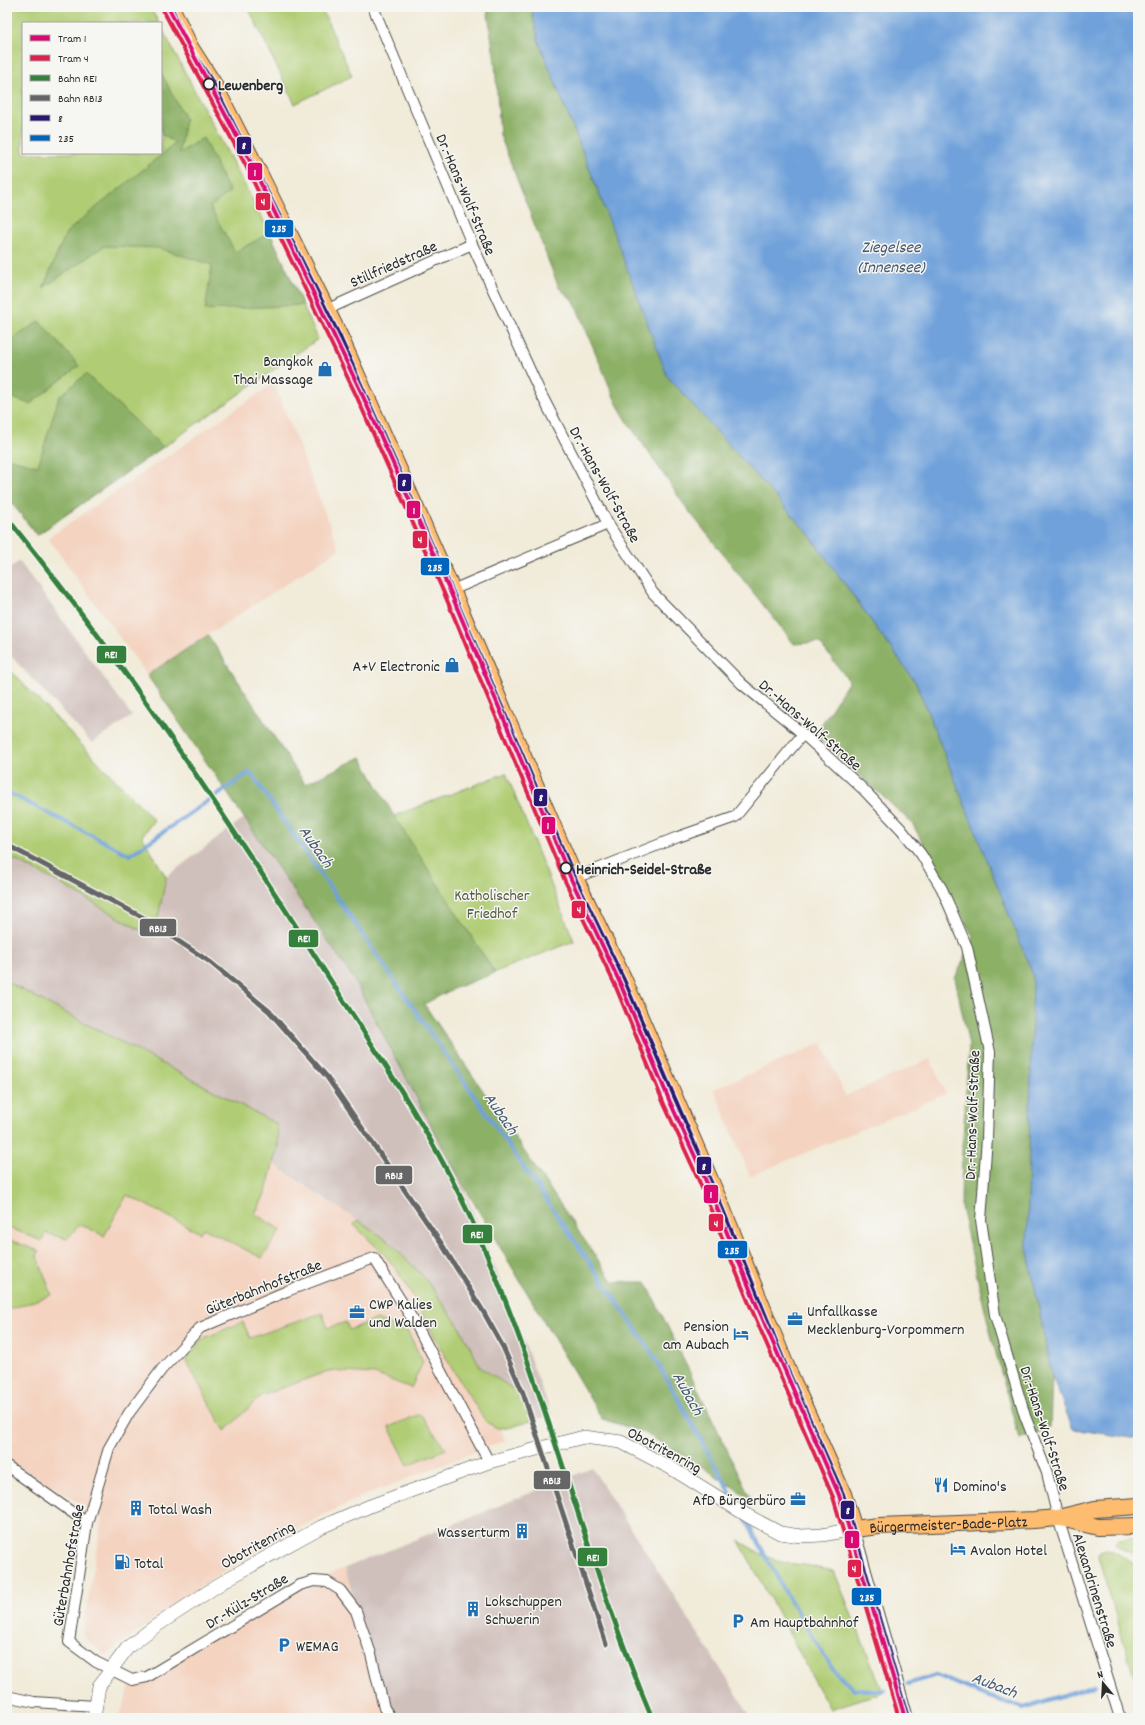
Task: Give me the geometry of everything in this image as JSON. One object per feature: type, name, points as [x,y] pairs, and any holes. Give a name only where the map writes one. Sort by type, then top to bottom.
[{"type":"main road","points":[[170,7],[190,47],[212,83],[328,309],[452,590],[575,878],[624,980],[723,1210],[786,1366],[843,1494],[854,1529]]},
{"type":"main road","points":[[1058,1518],[1095,1509],[1138,1506]]},
{"type":"main road","points":[[1058,1518],[1098,1527],[1138,1526]]},
{"type":"main road","name":"Bürgermeister-Bade-Platz","points":[[854,1529],[879,1526],[1058,1518]]},
{"type":"street","name":"Dr.-Hans-Wolf-Straße","points":[[373,7],[472,244],[540,392],[608,524],[653,593],[742,684],[803,734],[863,789],[901,829],[921,854],[942,889],[967,947],[990,1052],[987,1138],[981,1220],[995,1315],[1025,1416],[1047,1473],[1058,1518]]},
{"type":"street","name":"Stillfriedstraße","points":[[328,309],[472,244]]},
{"type":"street","points":[[452,590],[608,524]]},
{"type":"street","points":[[575,878],[678,837],[735,817],[803,734]]},
{"type":"street","name":"Güterbahnhofstraße","points":[[110,1669],[96,1662],[69,1642],[86,1523],[109,1448],[129,1413],[162,1369],[200,1328],[280,1294],[374,1258],[418,1328],[489,1462]]},
{"type":"street","name":"Obotritenring","points":[[94,1712],[99,1686],[110,1669],[128,1647],[153,1628],[229,1578],[321,1527],[376,1503],[489,1462],[584,1437],[621,1442],[671,1468],[748,1516]]},
{"type":"street","points":[[7,1466],[86,1523]]},
{"type":"street","name":"Bürgermeister-Bade-Platz","points":[[748,1516],[780,1533],[801,1536],[822,1535],[854,1529]]},
{"type":"street","name":"Alexandrinenstraße","points":[[1058,1518],[1120,1718]]},
{"type":"street","points":[[854,1529],[908,1718]]},
{"type":"street","name":"Dr.-Külz-Straße","points":[[110,1669],[132,1680],[147,1677],[300,1585],[314,1581],[327,1582],[340,1590],[356,1611],[371,1654],[384,1708],[390,1718]]},
{"type":"street","points":[[7,1696],[94,1712]]},
{"type":"shaded area","points":[[274,383],[339,549],[147,675],[48,538]]},
{"type":"shaded area","points":[[19,561],[132,716],[92,743],[7,652],[7,571]]},
{"type":"shaded area","points":[[244,818],[355,980],[462,1183],[552,1415],[531,1421],[521,1394],[481,1368],[459,1326],[387,1240],[258,1154],[7,1214],[7,856],[54,880],[154,937],[166,877]]},
{"type":"shaded area","points":[[822,1043],[845,1096],[930,1059],[946,1094],[750,1176],[714,1089]]},
{"type":"shaded area","points":[[129,1086],[258,1154],[387,1240],[481,1368],[505,1440],[366,1495],[319,1517],[216,1576],[105,1655],[82,1635],[102,1517],[10,1461],[7,1461],[7,1214]]},
{"type":"shaded area","points":[[592,1468],[752,1718],[391,1718],[376,1678],[345,1568]]},
{"type":"shaded area","name":"WEMAG","points":[[345,1568],[356,1611],[391,1718],[119,1718],[132,1680],[147,1677],[300,1585]]},
{"type":"green space","points":[[7,7],[150,7],[158,22],[22,22],[22,154],[162,154],[162,29],[270,233],[318,339],[37,535],[7,497]]},
{"type":"green space","points":[[248,7],[321,7],[352,76],[295,104]]},
{"type":"green space","points":[[487,7],[531,7],[539,42],[597,188],[808,533],[916,683],[1034,975],[1027,1247],[1052,1376],[1050,1428],[1019,1439],[989,1327],[961,1208],[962,1153],[969,1046],[955,978],[974,938],[912,823],[815,735],[849,681],[819,642],[794,644],[685,506],[627,421],[616,402],[574,301],[559,288],[500,135],[495,63]]},
{"type":"green space","points":[[162,74],[185,119],[179,153],[203,138],[230,192],[210,207],[235,252],[270,233],[303,305],[205,310],[212,265],[158,248],[104,246],[43,288],[66,233],[176,143],[162,135]]},
{"type":"green space","points":[[39,321],[79,366],[30,404],[7,396],[7,343]]},
{"type":"green space","points":[[86,374],[163,447],[37,535],[7,497],[7,458],[38,466],[59,397]]},
{"type":"green space","points":[[208,635],[305,784],[361,757],[394,816],[495,973],[455,988],[424,1004],[613,1282],[646,1282],[751,1499],[698,1464],[643,1432],[602,1419],[462,1183],[353,978],[147,675]]},
{"type":"green space","points":[[7,667],[154,820],[142,836],[166,877],[154,938],[54,880],[7,856]]},
{"type":"green space","name":"Katholischer Friedhof","points":[[506,773],[574,941],[455,988],[394,816]]},
{"type":"green space","points":[[7,982],[277,1124],[278,1145],[266,1192],[255,1214],[281,1230],[262,1258],[203,1228],[200,1233],[127,1195],[104,1236],[80,1224],[67,1239],[45,1233],[42,1241],[7,1227]]},
{"type":"green space","points":[[358,1220],[387,1240],[424,1277],[459,1326],[481,1368],[521,1394],[531,1421],[508,1428],[497,1428],[486,1422],[451,1367],[411,1293],[396,1269],[384,1254],[354,1225]]},
{"type":"green space","points":[[7,1239],[39,1251],[37,1256],[52,1295],[7,1310]]},
{"type":"green space","points":[[322,1313],[328,1328],[346,1322],[349,1330],[377,1319],[408,1332],[423,1362],[411,1388],[375,1374],[328,1371],[261,1396],[225,1431],[185,1359],[204,1338],[243,1322],[250,1338]]},
{"type":"green space","points":[[420,1414],[446,1449],[408,1465],[389,1427]]},
{"type":"green space","points":[[1138,1538],[1138,1556],[1117,1546],[1115,1543],[1117,1540]]},
{"type":"green space","points":[[739,1541],[763,1555],[785,1563],[805,1565],[834,1571],[883,1692],[830,1709]]},
{"type":"green space","points":[[1107,1550],[1113,1551],[1138,1565],[1138,1666],[1136,1667],[1138,1674],[1138,1690],[1098,1556],[1100,1552]]},
{"type":"water","name":"Ziegelsee (Innensee)","points":[[531,7],[1138,7],[1138,1439],[1073,1429],[1052,1376],[1027,1247],[1033,975],[916,683],[808,533],[667,376],[597,188],[539,42]]},
{"type":"waterway","name":"Aubach","points":[[7,792],[130,855],[250,772],[651,1351],[737,1504]]},
{"type":"waterway","name":"Aubach","points":[[746,1520],[787,1595],[832,1668],[854,1690],[884,1690]]},
{"type":"waterway","name":"Aubach","points":[[908,1684],[936,1675],[986,1696],[1023,1708],[1095,1685]]},
{"type":"tram line","name":"1","points":[[168,7],[250,161],[361,392],[450,591],[571,879],[620,983],[670,1102],[703,1174],[754,1299],[839,1495],[905,1718]]},
{"type":"tram line","name":"4","points":[[163,10],[245,164],[356,395],[444,593],[565,881],[615,985],[664,1104],[697,1176],[748,1301],[833,1497],[899,1718]]},
{"type":"rail line","name":"RE1","points":[[7,518],[99,637],[192,769],[270,885],[380,1057],[438,1153],[471,1219],[521,1342],[605,1594],[627,1656],[652,1718]]},
{"type":"rail line","name":"RB13","points":[[7,845],[142,917],[210,962],[269,1011],[327,1077],[441,1243],[483,1311],[503,1347],[523,1393],[606,1644]]},
{"type":"transit line","name":"8","points":[[171,7],[190,47],[213,83],[340,337],[452,590],[575,878],[624,980],[723,1210],[786,1366],[843,1494],[908,1718]]},
{"type":"transit line","name":"235","points":[[166,10],[185,50],[208,86],[335,340],[446,592],[569,880],[619,982],[717,1212],[780,1368],[837,1496],[902,1718]]},
{"type":"place","name":"Lewenberg","points":[[209,84]]},
{"type":"place","name":"Bangkok Thai Massage","points":[[325,369]]},
{"type":"place","name":"A+V Electronic","points":[[452,665]]},
{"type":"place","name":"Heinrich-Seidel-Straße","points":[[566,868]]},
{"type":"place","name":"CWP Kalies und Walden","points":[[357,1312]]},
{"type":"place","name":"Unfallkasse Mecklenburg-Vorpommern","points":[[795,1319]]},
{"type":"place","name":"Pension am Aubach","points":[[741,1334]]},
{"type":"place","name":"Domino's","points":[[941,1485]]},
{"type":"place","name":"AfD Bürgerbüro","points":[[798,1499]]},
{"type":"place","name":"Total Wash","points":[[136,1508]]},
{"type":"place","name":"Wasserturm","points":[[522,1531]]},
{"type":"place","name":"Avalon Hotel","points":[[958,1549]]},
{"type":"place","name":"Total","points":[[122,1562]]},
{"type":"place","name":"Lokschuppen Schwerin","points":[[473,1609]]},
{"type":"place","name":"Am Hauptbahnhof","points":[[738,1621]]},
{"type":"place","name":"WEMAG","points":[[284,1645]]}]
